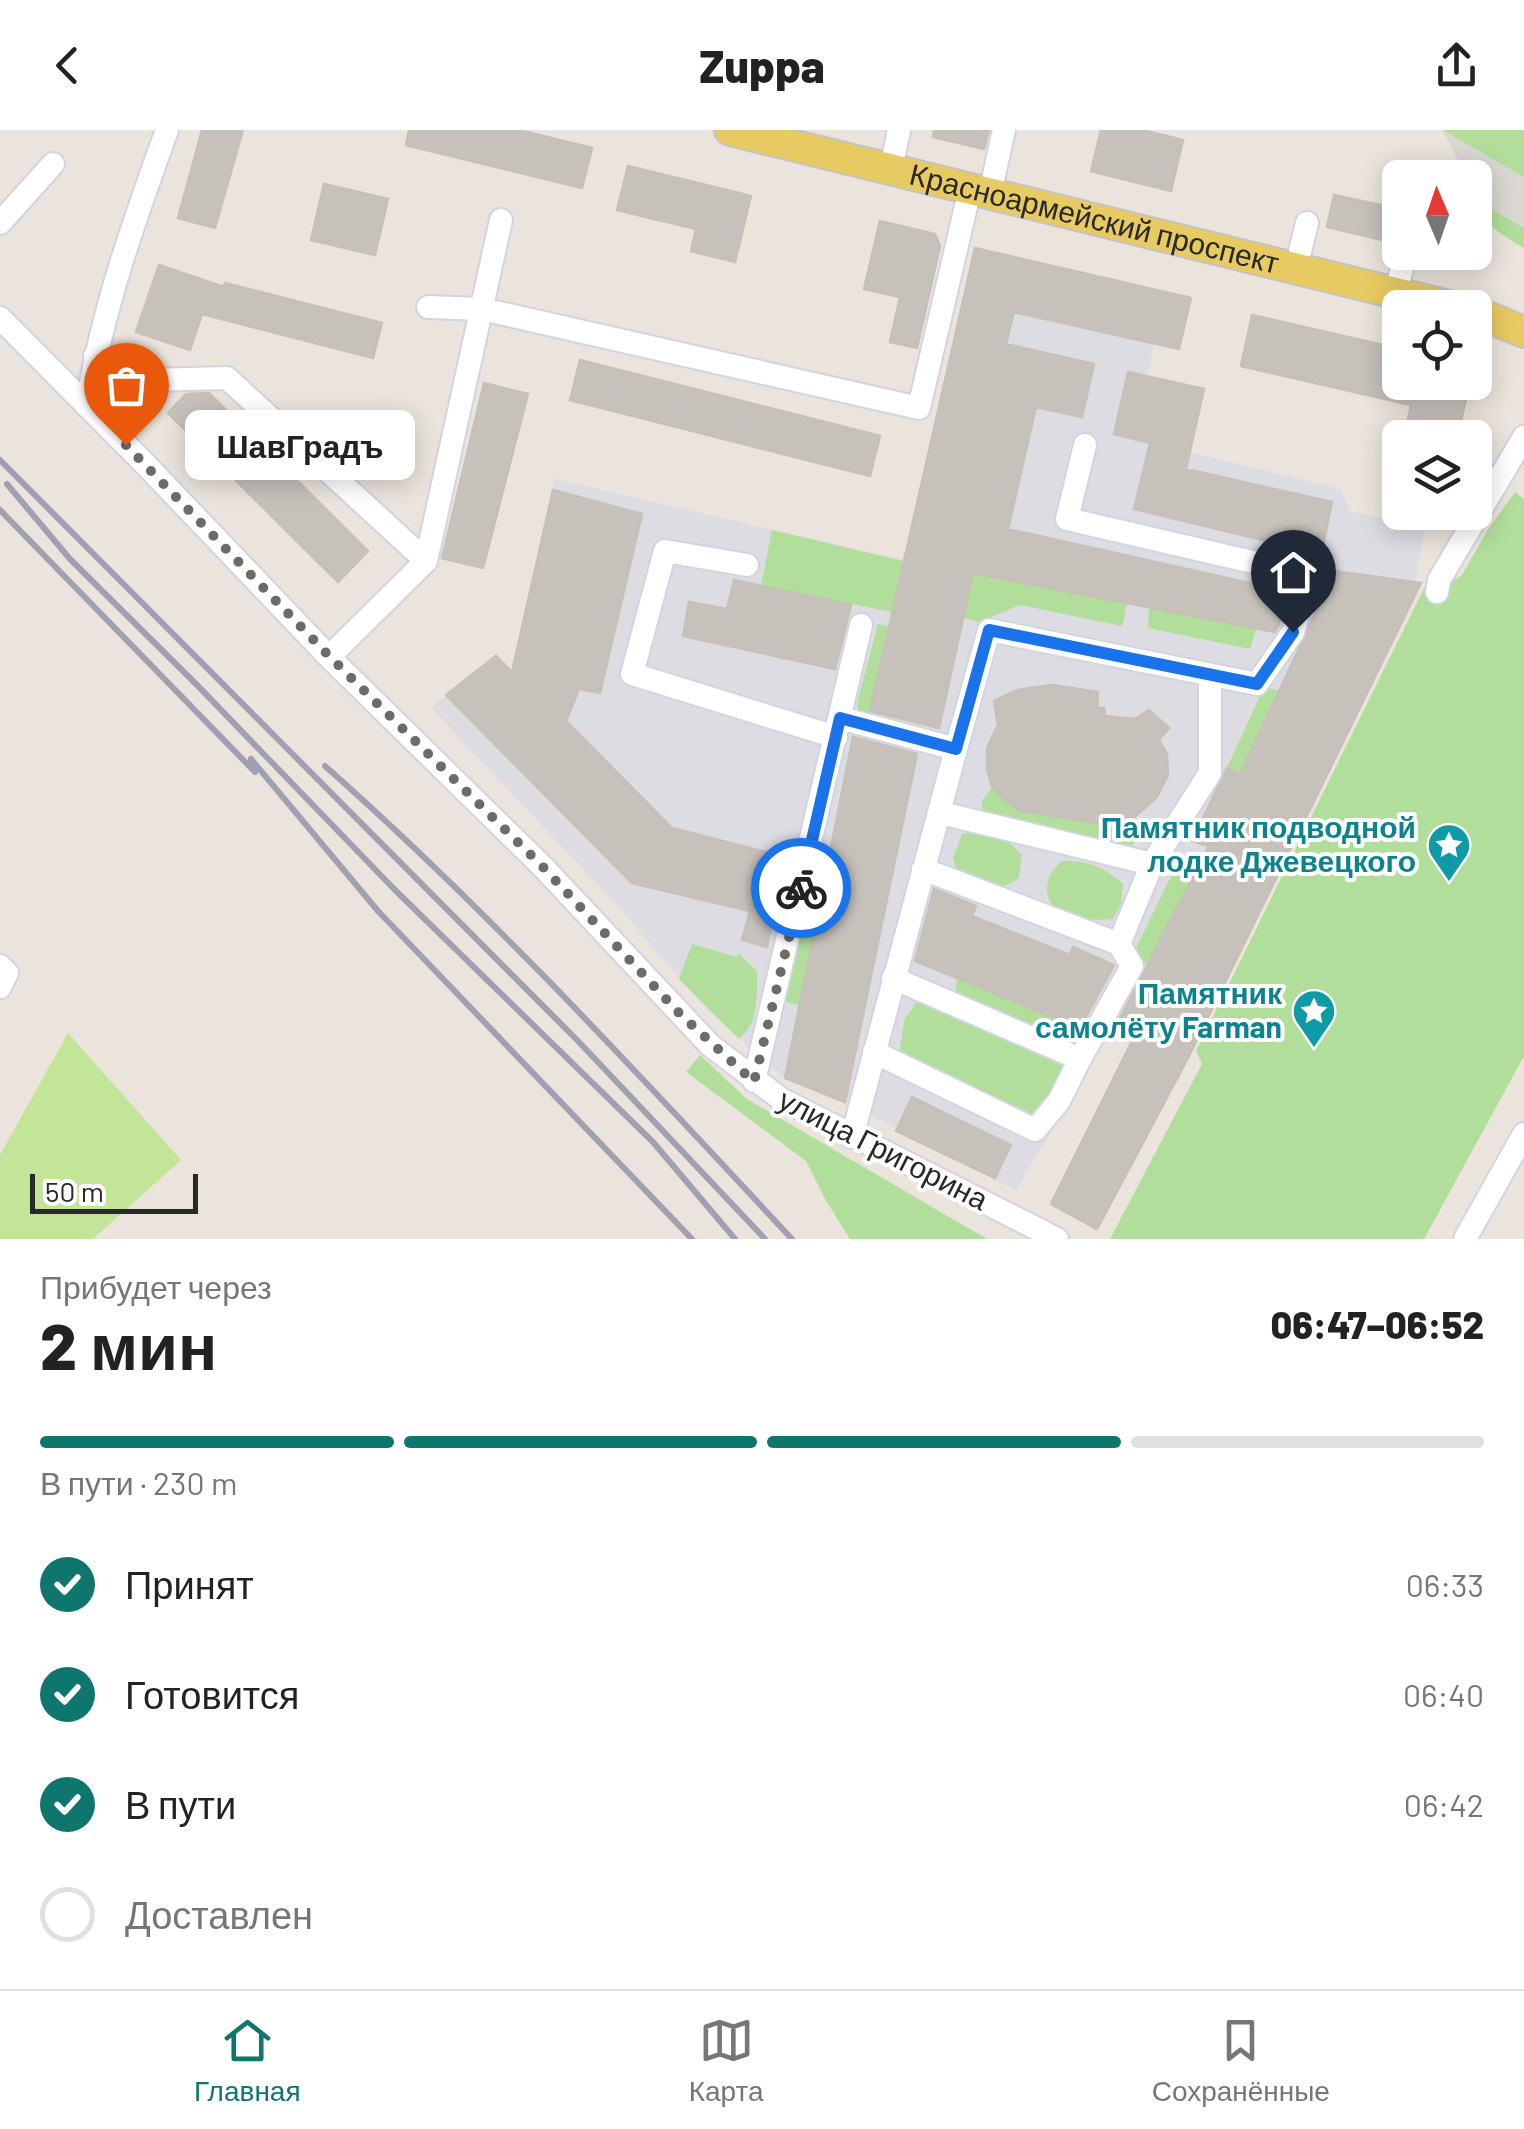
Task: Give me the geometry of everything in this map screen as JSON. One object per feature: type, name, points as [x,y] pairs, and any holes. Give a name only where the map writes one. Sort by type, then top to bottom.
[{"type":"main road","name":"Красноармейский проспект","points":[[730,130],[1388,290]]},
{"type":"main road","points":[[1492,319],[1524,332]]},
{"type":"street","points":[[87,406],[95,356],[122,254],[167,130]]},
{"type":"street","points":[[891,170],[898,130]]},
{"type":"street","points":[[428,307],[482,308],[919,408],[980,191],[1004,130]]},
{"type":"street","points":[[0,224],[53,164]]},
{"type":"street","points":[[330,657],[426,561],[501,220]]},
{"type":"street","points":[[1296,268],[1308,222]]},
{"type":"street","name":"улица Григорина","points":[[0,318],[330,657],[543,867],[710,1045],[754,1082],[852,1137],[1057,1239]]},
{"type":"street","points":[[95,356],[149,380],[227,378],[426,561]]},
{"type":"street","points":[[1437,592],[1439,580],[1524,437]]},
{"type":"street","points":[[852,1137],[989,630],[1257,684],[1293,632],[1309,575],[1068,519],[1084,445]]},
{"type":"street","points":[[747,565],[665,551],[632,674],[838,728],[956,749]]},
{"type":"street","points":[[754,1082],[861,625]]},
{"type":"street","points":[[1119,944],[1152,864],[1210,773],[1210,675]]},
{"type":"street","points":[[941,813],[1152,864]]},
{"type":"street","points":[[874,1052],[1035,1130],[1059,1101],[1132,966],[1119,944],[923,869]]},
{"type":"street","points":[[0,966],[7,974],[0,987]]},
{"type":"street","points":[[893,978],[1080,1059]]},
{"type":"street","points":[[1465,1239],[1524,1134]]},
{"type":"shaded area","points":[[1443,130],[1524,177],[1524,228],[1492,209],[1492,160],[1458,160]]},
{"type":"shaded area","points":[[975,248],[1191,298],[1179,349],[1154,344],[1147,376],[1204,389],[1190,452],[1340,489],[1350,511],[1382,518],[1382,530],[1425,530],[1415,582],[1421,584],[1188,1058],[1115,1024],[1016,1190],[845,1102],[785,1078],[709,1012],[615,903],[431,708],[496,656],[513,671],[555,479],[903,560]]},
{"type":"green space","points":[[1443,130],[1524,130],[1524,248],[1492,225],[1492,160],[1458,160]]},
{"type":"green space","points":[[1515,492],[1524,499],[1524,1056],[1424,1239],[1110,1239],[1202,1064],[1196,1051],[1425,586],[1437,592],[1462,575],[1487,531],[1492,530],[1492,524]]},
{"type":"green space","points":[[772,530],[903,561],[892,612],[761,586]]},
{"type":"green space","points":[[973,573],[1127,604],[1122,626],[1020,605],[979,622],[963,618]]},
{"type":"green space","points":[[1149,608],[1256,629],[1250,649],[1148,628]]},
{"type":"green space","points":[[878,624],[889,626],[869,714],[859,712],[857,703]]},
{"type":"green space","points":[[1264,687],[1280,691],[1240,775],[1227,768]]},
{"type":"green space","points":[[992,787],[1017,810],[1102,824],[1129,822],[1137,837],[1130,849],[984,813],[981,803]]},
{"type":"green space","points":[[979,830],[1004,838],[1022,855],[1019,878],[996,888],[958,877],[953,858],[962,834]]},
{"type":"green space","points":[[1062,861],[1095,866],[1123,884],[1121,904],[1113,919],[1071,917],[1054,907],[1047,884]]},
{"type":"green space","points":[[1174,870],[1193,879],[1147,965],[1138,959],[1135,950]]},
{"type":"green space","points":[[802,915],[817,918],[799,1005],[785,1002]]},
{"type":"green space","points":[[692,944],[737,957],[738,953],[757,971],[753,1017],[739,1039],[679,979]]},
{"type":"green space","points":[[957,978],[1066,1023],[1050,1039],[955,999]]},
{"type":"green space","points":[[918,1001],[1064,1063],[1054,1093],[1035,1115],[899,1053],[905,1018]]},
{"type":"green space","points":[[68,1033],[181,1160],[93,1239],[0,1239],[0,1155]]},
{"type":"green space","points":[[700,1055],[747,1099],[987,1239],[850,1239],[806,1161],[686,1072]]},
{"type":"building","points":[[202,130],[243,130],[215,228],[178,218]]},
{"type":"building","points":[[409,130],[519,130],[592,148],[582,188],[406,145]]},
{"type":"building","points":[[934,130],[989,130],[984,149],[933,137]]},
{"type":"building","points":[[1101,130],[1142,130],[1183,140],[1171,191],[1091,171]]},
{"type":"building","points":[[628,166],[751,196],[735,262],[691,251],[696,229],[617,210]]},
{"type":"building","points":[[324,184],[388,199],[375,255],[311,240]]},
{"type":"building","points":[[1334,195],[1382,205],[1382,240],[1327,227]]},
{"type":"building","points":[[880,221],[935,234],[940,246],[917,348],[890,342],[900,297],[864,289]]},
{"type":"building","points":[[975,248],[1191,298],[1179,349],[1014,312],[1006,344],[1094,364],[1082,417],[1036,407],[1008,529],[1285,591],[1275,632],[973,573],[939,728],[870,711]]},
{"type":"building","points":[[159,265],[224,287],[225,283],[382,323],[373,358],[202,314],[190,350],[136,332]]},
{"type":"building","points":[[1252,315],[1382,345],[1382,398],[1241,366]]},
{"type":"building","points":[[580,360],[880,436],[870,476],[570,400]]},
{"type":"building","points":[[1128,372],[1204,389],[1186,469],[1332,502],[1321,554],[1134,509],[1150,443],[1114,434]]},
{"type":"building","points":[[484,383],[528,394],[483,568],[442,558]]},
{"type":"building","points":[[209,393],[368,551],[338,582],[168,413],[186,394]]},
{"type":"building","points":[[1389,400],[1466,400],[1461,420],[1408,420],[1411,405]]},
{"type":"building","points":[[553,490],[642,514],[600,693],[579,689],[566,721],[672,828],[785,857],[767,947],[742,940],[750,911],[632,883],[446,695],[496,656],[512,672]]},
{"type":"building","points":[[1335,571],[1421,583],[1188,1058],[1097,1229],[1051,1204],[1136,1033],[1117,1024],[1209,846],[1192,841],[1227,768],[1240,775]]},
{"type":"building","points":[[734,580],[851,605],[835,669],[683,636],[689,602],[727,609]]},
{"type":"building","points":[[1052,685],[1098,692],[1097,708],[1104,708],[1105,716],[1135,719],[1149,710],[1169,728],[1159,740],[1167,754],[1168,775],[1157,797],[1129,822],[1102,824],[1017,810],[992,787],[987,748],[998,725],[994,701],[1017,690]]},
{"type":"building","points":[[853,737],[917,754],[845,1102],[785,1078]]},
{"type":"building","points":[[934,889],[976,906],[972,916],[1070,955],[1073,947],[1114,965],[1080,1028],[915,961]]},
{"type":"building","points":[[912,1097],[1011,1145],[995,1178],[896,1131]]},
{"type":"railway","points":[[0,460],[578,1041],[765,1239]]},
{"type":"railway","points":[[7,484],[70,559],[395,890],[653,1142],[735,1239]]},
{"type":"railway","points":[[0,510],[255,772]]},
{"type":"railway","points":[[251,759],[378,911],[692,1239]]},
{"type":"railway","points":[[325,766],[506,938],[792,1239]]},
{"type":"way so far","points":[[126,445],[330,657],[543,867],[710,1045],[754,1082],[801,888]]},
{"type":"place","name":"ШавГрадъ","points":[[126,445]]},
{"type":"place","name":"Памятник подводной лодке Джевецкого","points":[[1449,883]]},
{"type":"place","name":"Памятник самолёту Farman","points":[[1314,1049]]},
{"type":"route","points":[[801,888],[840,718],[956,749],[989,630],[1257,684],[1293,632]]}]
